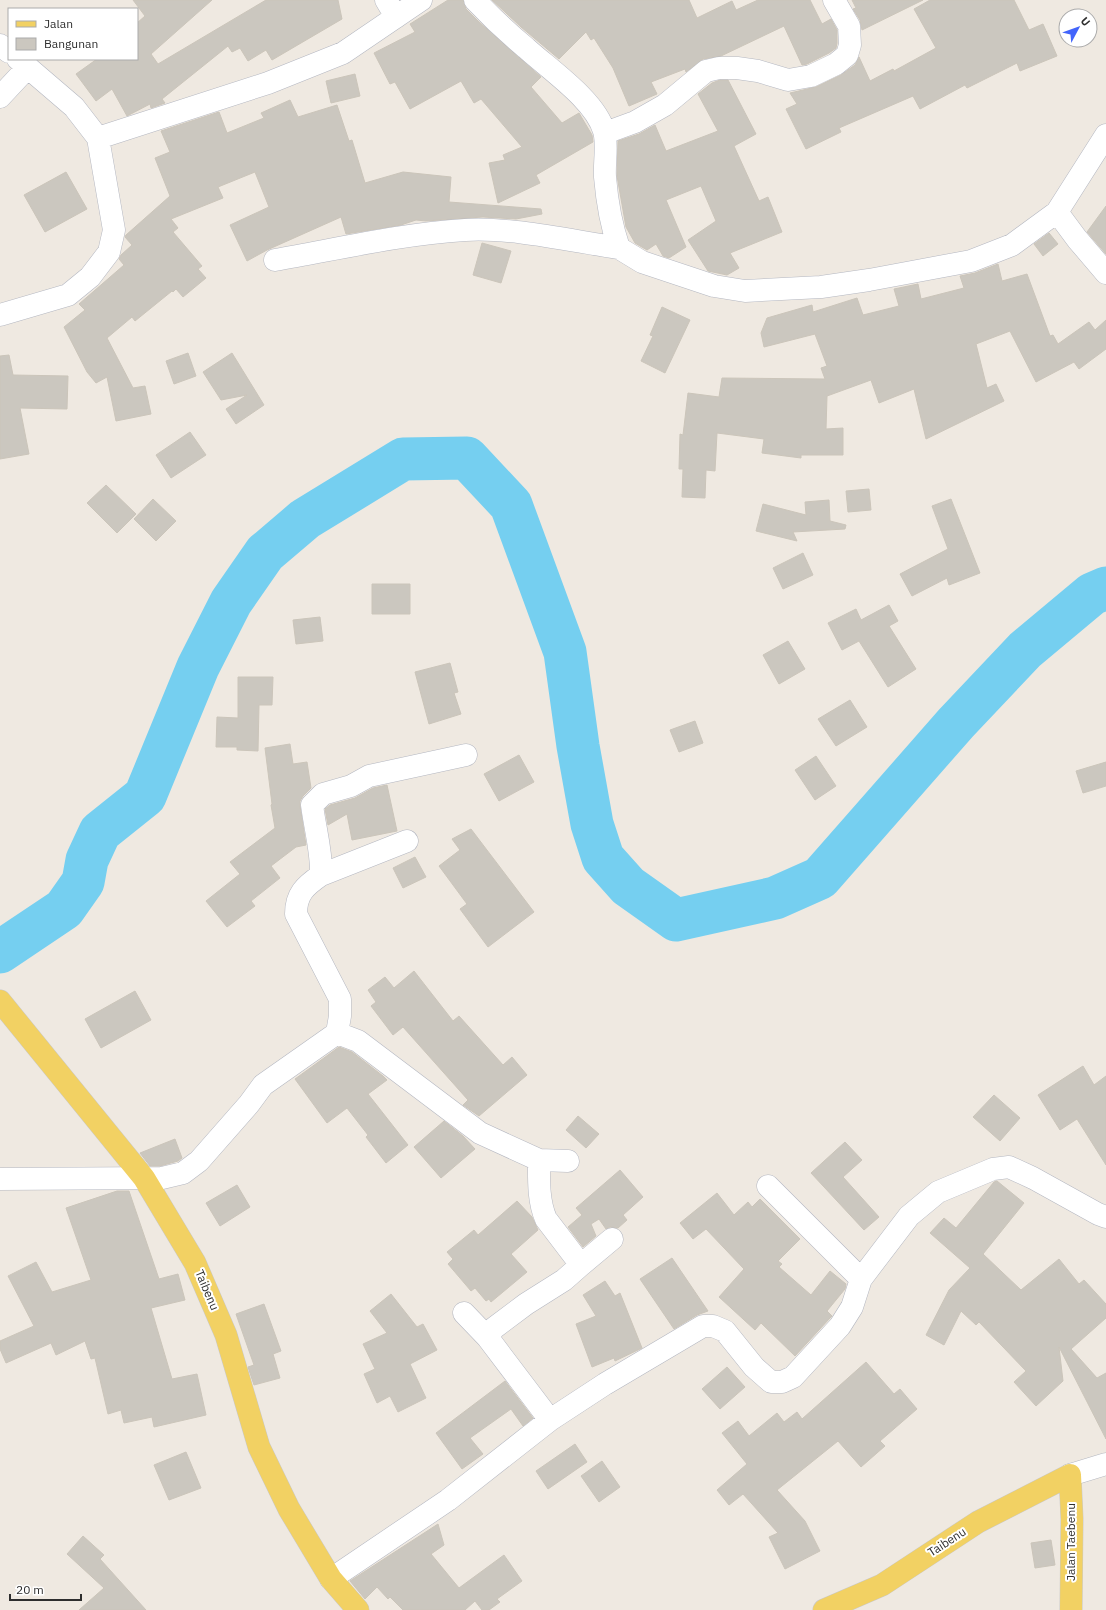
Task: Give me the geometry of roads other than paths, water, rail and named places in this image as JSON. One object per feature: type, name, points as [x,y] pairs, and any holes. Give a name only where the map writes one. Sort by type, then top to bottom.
[{"type":"main road","name":"Taibenu","points":[[0,1001],[144,1178],[196,1263],[226,1335],[259,1447],[289,1509],[331,1579],[358,1610]]},
{"type":"main road","name":"Taibenu","points":[[824,1610],[882,1585],[978,1522],[1070,1475]]},
{"type":"main road","name":"Jalan Taebenu","points":[[1070,1475],[1072,1519],[1071,1610]]},
{"type":"street","points":[[98,138],[268,84],[342,53],[391,8],[421,0]]},
{"type":"street","points":[[475,0],[526,49],[562,79],[593,109],[601,121],[605,133],[605,176],[611,224],[619,248]]},
{"type":"street","points":[[605,133],[635,122],[665,105],[706,70],[737,68],[758,71],[788,80],[811,76],[836,64],[847,55],[850,45],[849,26],[834,0]]},
{"type":"street","points":[[0,45],[8,51]]},
{"type":"street","points":[[0,97],[23,63],[74,107],[98,138],[114,230],[110,252],[90,277],[68,295],[0,315]]},
{"type":"street","points":[[275,260],[401,237],[466,230],[521,233],[619,248],[642,262],[714,286],[745,291],[821,287],[869,280],[971,261],[1012,245],[1057,212],[1106,135]]},
{"type":"street","points":[[1057,212],[1077,240],[1106,273]]},
{"type":"street","points":[[320,875],[321,866],[318,838],[312,805],[323,794],[351,786],[369,776],[466,755]]},
{"type":"street","points":[[0,1180],[162,1178],[183,1173],[199,1161],[249,1104],[263,1085],[337,1033],[340,1016],[340,999],[296,914],[296,903],[306,885],[320,875],[407,842]]},
{"type":"street","points":[[337,1033],[358,1041],[480,1133],[538,1160],[568,1160]]},
{"type":"street","points":[[538,1160],[540,1191],[546,1219],[581,1265]]},
{"type":"street","points":[[331,1579],[448,1500],[550,1420],[606,1384],[703,1326],[713,1326],[726,1331],[754,1367],[771,1382],[782,1382],[793,1377],[840,1326],[852,1307],[861,1279],[909,1216],[938,1192],[993,1169],[1009,1168],[1033,1178],[1106,1217]]},
{"type":"street","points":[[768,1186],[861,1279]]},
{"type":"street","points":[[485,1335],[526,1304],[564,1280],[612,1239]]},
{"type":"street","points":[[464,1313],[485,1335],[550,1420]]},
{"type":"street","points":[[1070,1475],[1106,1464]]},
{"type":"waterway","points":[[0,952],[64,909],[83,882],[87,860],[100,832],[145,796],[198,667],[231,602],[265,553],[305,519],[403,459],[467,458],[511,505],[565,652],[578,746],[592,824],[603,858],[628,886],[676,920],[775,898],[820,878],[956,723],[1025,650],[1092,594],[1106,588]]}]
